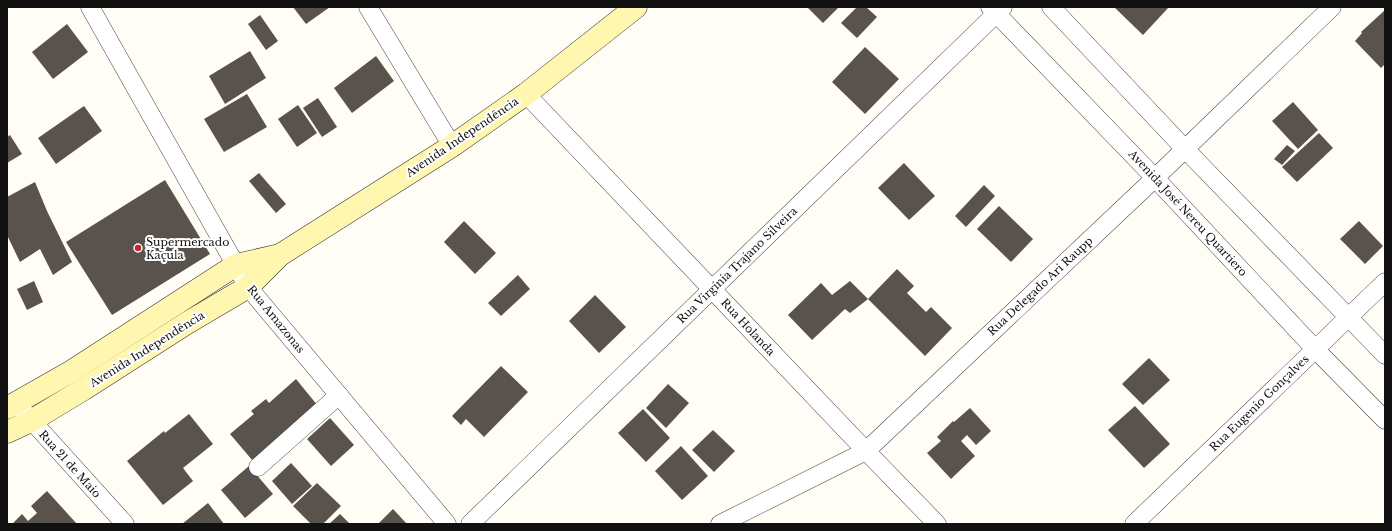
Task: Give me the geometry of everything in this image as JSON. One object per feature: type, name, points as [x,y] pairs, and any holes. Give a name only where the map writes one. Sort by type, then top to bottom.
[{"type":"street","name":"Rua Amazonas","points":[[90,7],[248,286],[448,524]]},
{"type":"street","points":[[368,7],[452,146]]},
{"type":"street","name":"Avenida Independência","points":[[12,405],[46,387],[186,323],[248,286],[280,255],[452,146],[526,94],[636,7]]},
{"type":"street","points":[[1051,7],[1185,149],[1385,355]]},
{"type":"street","name":"Rua Delegado Ari Raupp","points":[[720,524],[866,451],[1155,178],[1332,7]]},
{"type":"street","name":"Avenida José Nereu Quartiero","points":[[996,9],[1315,350],[1385,420]]},
{"type":"street","name":"Rua Virgínia Trajano Silveira","points":[[470,524],[712,289],[996,9]]},
{"type":"street","name":"Rua Holanda","points":[[526,94],[937,524]]},
{"type":"street","name":"Avenida Independência","points":[[7,432],[31,421],[236,265],[280,255]]},
{"type":"street","name":"Rua Eugenio Gonçalves","points":[[1134,524],[1385,282]]},
{"type":"street","points":[[258,467],[339,395]]},
{"type":"street","name":"Rua 21 de Maio","points":[[12,405],[31,421],[125,524]]},
{"type":"building","points":[[293,7],[330,7],[306,24]]},
{"type":"building","points":[[807,7],[839,7],[823,23]]},
{"type":"building","points":[[857,7],[866,7],[877,17],[857,38],[841,23]]},
{"type":"building","points":[[1114,7],[1169,7],[1143,35]]},
{"type":"building","points":[[1385,10],[1385,64],[1381,68],[1355,41],[1362,33],[1361,32]]},
{"type":"building","points":[[260,15],[278,41],[266,50],[248,24]]},
{"type":"building","points":[[67,24],[88,52],[53,79],[32,52]]},
{"type":"building","points":[[865,47],[899,79],[865,114],[832,82]]},
{"type":"building","points":[[250,51],[266,78],[225,104],[209,76]]},
{"type":"building","points":[[376,56],[394,81],[352,113],[334,88]]},
{"type":"building","points":[[247,94],[267,127],[224,152],[204,119]]},
{"type":"building","points":[[318,98],[337,127],[322,137],[303,108]]},
{"type":"building","points":[[1293,102],[1318,130],[1298,149],[1272,121]]},
{"type":"building","points":[[298,105],[317,133],[297,147],[278,119]]},
{"type":"building","points":[[84,106],[102,131],[56,164],[38,138]]},
{"type":"building","points":[[1319,133],[1333,148],[1297,182],[1282,167]]},
{"type":"building","points":[[10,135],[22,154],[7,163],[7,137]]},
{"type":"building","points":[[1287,145],[1295,151],[1282,165],[1274,159]]},
{"type":"building","points":[[904,163],[935,196],[909,220],[878,188]]},
{"type":"building","points":[[259,173],[286,204],[276,213],[249,181]]},
{"type":"building","points":[[165,180],[210,254],[112,315],[66,242]]},
{"type":"building","points":[[35,182],[47,211],[72,262],[53,275],[40,249],[20,262],[7,235],[7,197]]},
{"type":"building","points":[[984,185],[995,196],[966,227],[955,216]]},
{"type":"building","points":[[999,206],[1033,239],[1011,262],[977,229]]},
{"type":"building","points":[[464,221],[496,253],[475,274],[444,242]]},
{"type":"building","points":[[1359,221],[1383,246],[1365,264],[1340,239]]},
{"type":"building","points":[[897,269],[914,286],[907,293],[926,312],[931,307],[952,328],[925,356],[868,299]]},
{"type":"building","points":[[518,275],[530,289],[501,316],[488,303]]},
{"type":"building","points":[[34,281],[43,302],[27,310],[17,289]]},
{"type":"building","points":[[850,281],[868,299],[850,313],[845,309],[812,340],[788,315],[821,283],[832,295]]},
{"type":"building","points":[[595,295],[626,327],[599,353],[569,321]]},
{"type":"building","points":[[1149,358],[1170,380],[1143,405],[1122,384]]},
{"type":"building","points":[[501,366],[528,392],[484,437],[466,419],[461,425],[452,416]]},
{"type":"building","points":[[296,379],[318,406],[253,461],[230,434],[254,414],[251,411],[266,399],[269,403]]},
{"type":"building","points":[[668,384],[689,403],[666,428],[646,408]]},
{"type":"building","points":[[1135,406],[1170,444],[1144,468],[1108,430]]},
{"type":"building","points":[[970,408],[991,431],[976,445],[967,435],[961,441],[975,456],[951,479],[927,453],[941,441],[937,437],[953,421],[954,422]]},
{"type":"building","points":[[643,409],[670,438],[646,462],[618,433]]},
{"type":"building","points":[[189,414],[213,444],[183,468],[193,481],[163,505],[127,461],[164,431],[165,433]]},
{"type":"building","points":[[330,418],[354,445],[331,466],[307,439]]},
{"type":"building","points":[[713,430],[735,451],[714,472],[692,450]]},
{"type":"building","points":[[681,446],[708,476],[682,500],[655,471]]},
{"type":"building","points":[[291,463],[312,486],[292,504],[272,481]]},
{"type":"building","points":[[249,466],[273,494],[245,518],[221,490]]},
{"type":"building","points":[[317,483],[341,506],[323,524],[311,524],[293,506]]},
{"type":"building","points":[[47,491],[77,524],[13,523],[22,514],[28,521],[37,513],[31,506]]},
{"type":"building","points":[[208,503],[224,524],[182,524]]},
{"type":"building","points":[[393,509],[407,524],[378,524]]},
{"type":"building","points":[[340,514],[350,524],[329,524]]},
{"type":"place","name":"Supermercado Kaçula","points":[[138,248]]}]
